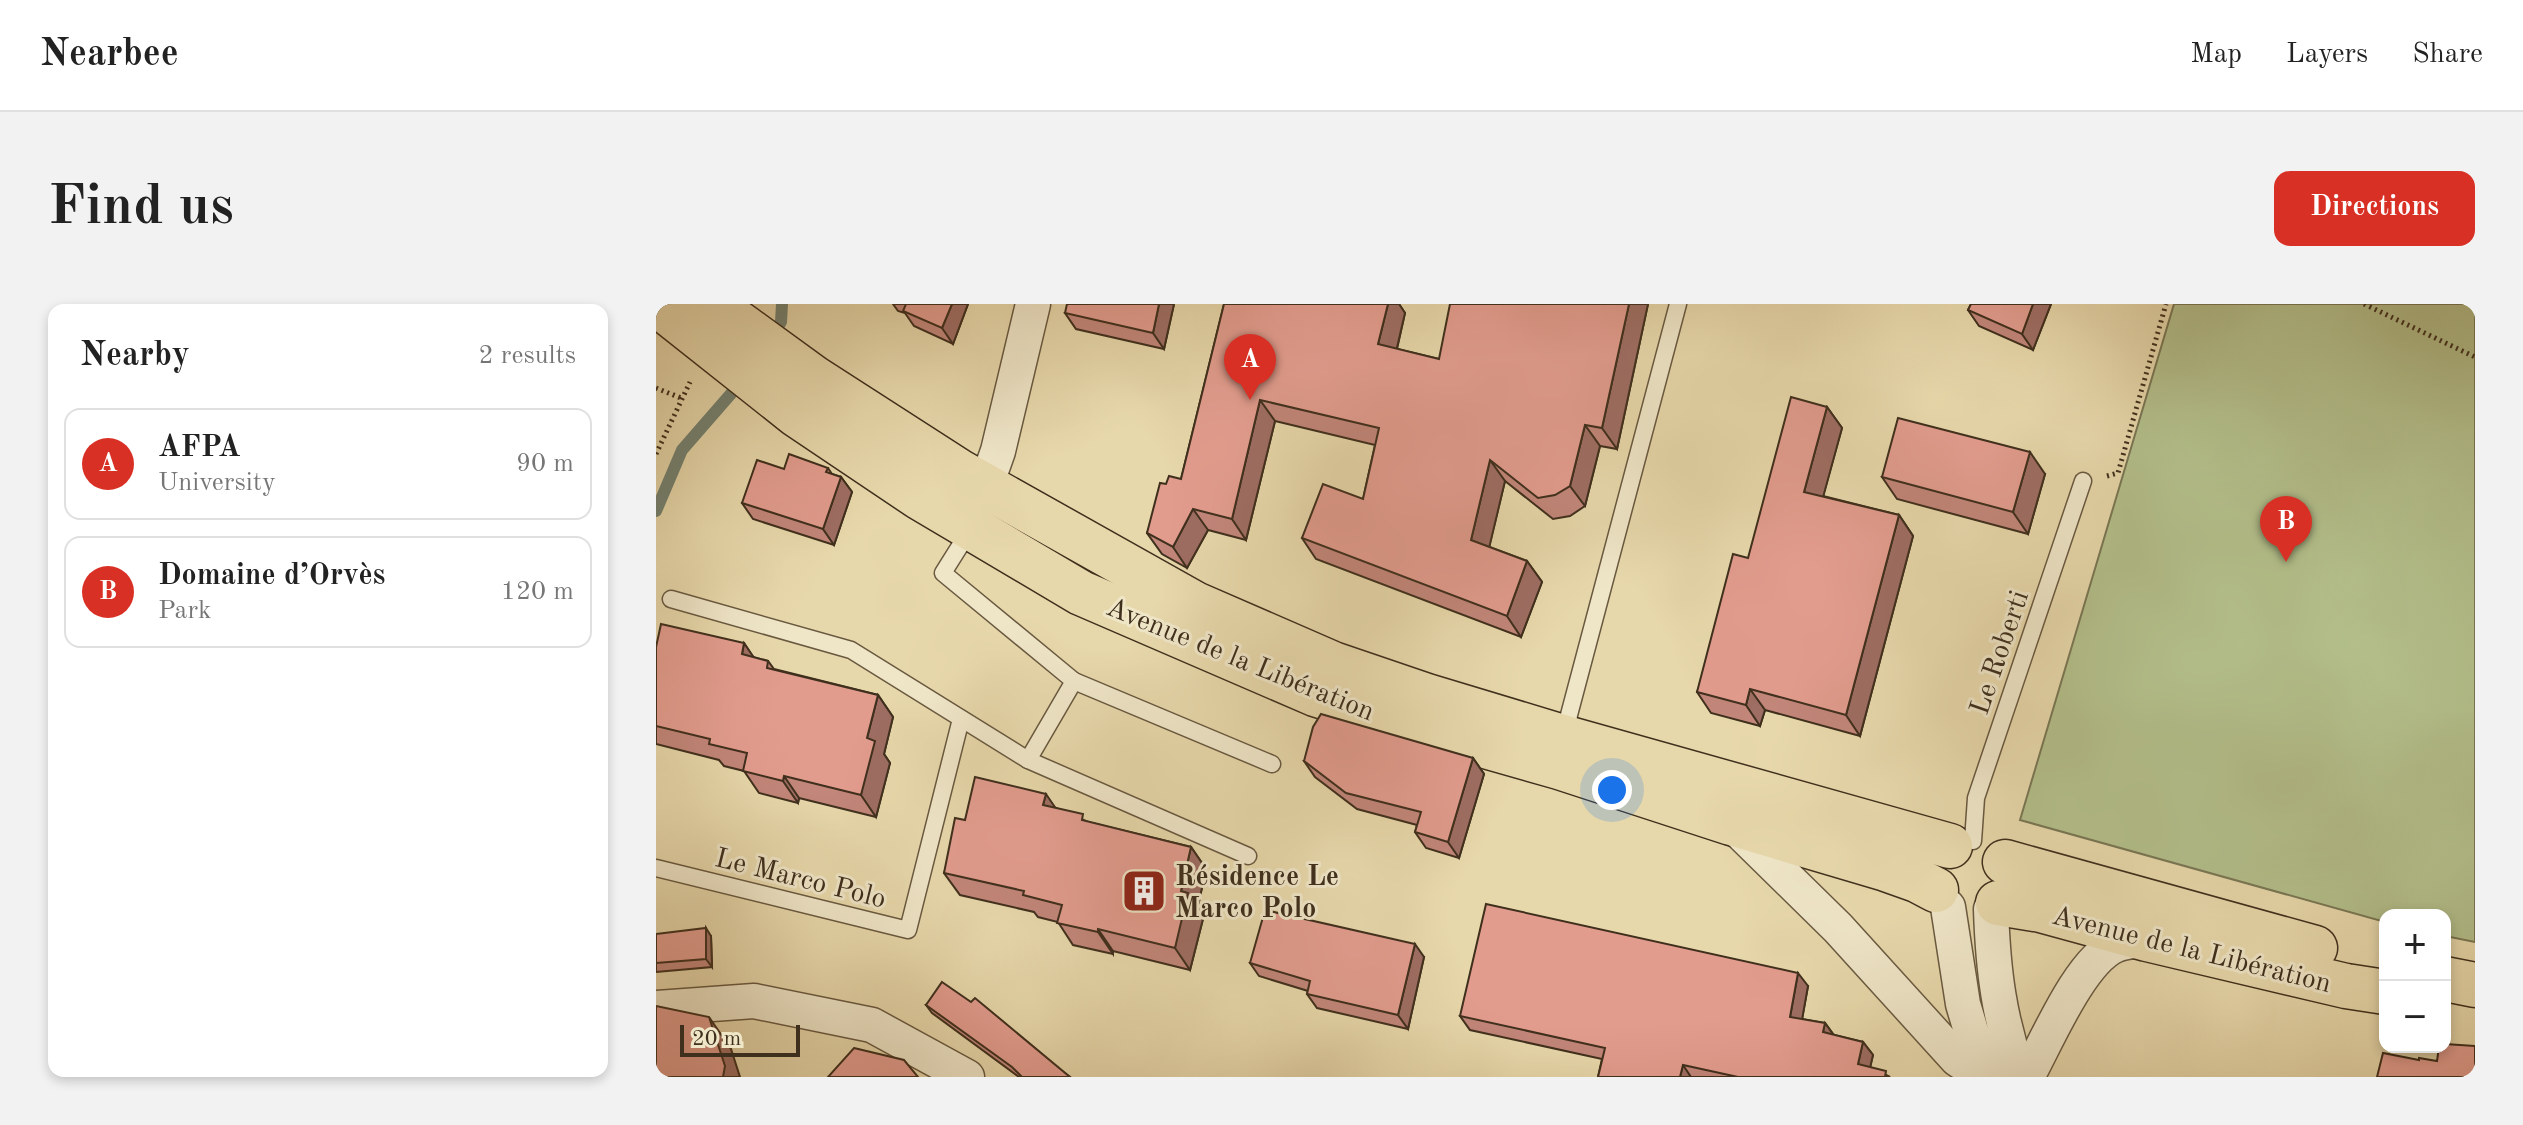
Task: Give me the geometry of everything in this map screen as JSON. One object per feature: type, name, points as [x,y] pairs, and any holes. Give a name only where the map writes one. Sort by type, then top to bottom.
[{"type":"main road","name":"Avenue de la Libération","points":[[657,304],[711,325],[814,378],[985,487],[1195,604],[1319,658],[1427,696],[1731,823],[1917,880],[1969,915],[1983,872]]},
{"type":"main road","name":"Avenue de la Libération","points":[[711,325],[797,415],[971,529],[1081,593],[1315,694],[1422,728],[1562,752],[1983,872],[2259,933],[2379,963]]},
{"type":"main road","points":[[1942,898],[1934,874],[1939,858],[1983,872]]},
{"type":"main road","name":"Avenue de la Libération","points":[[1983,872],[2041,910],[2147,939],[2379,991]]},
{"type":"main road","points":[[2451,980],[2475,985]]},
{"type":"main road","points":[[2451,1001],[2475,1003]]},
{"type":"street","points":[[971,529],[998,451],[1033,304]]},
{"type":"street","points":[[1731,823],[1838,928],[1957,1059],[1983,1077]]},
{"type":"street","points":[[1983,872],[1995,982],[2008,1043],[2020,1077]]},
{"type":"street","points":[[1942,898],[1963,1004],[1971,1031],[1993,1077]]},
{"type":"street","points":[[2027,1077],[2059,1015],[2100,955],[2117,944],[2147,939]]},
{"type":"street","points":[[656,1008],[754,1001],[872,1025],[967,1077]]},
{"type":"lane","points":[[1562,752],[1569,715],[1678,304]]},
{"type":"lane","name":"Le Roberti","points":[[1983,872],[1976,798],[2083,481]]},
{"type":"lane","points":[[971,529],[943,573],[1074,681],[1272,764]]},
{"type":"lane","points":[[671,599],[851,650],[1028,760],[1248,856]]},
{"type":"lane","points":[[1028,760],[1074,681]]},
{"type":"lane","name":"Le Marco Polo","points":[[656,868],[908,930],[961,719]]},
{"type":"path","points":[[2083,481],[2118,473],[2166,304]]},
{"type":"path","points":[[2364,304],[2475,357]]},
{"type":"path","points":[[656,454],[711,325]]},
{"type":"path","points":[[656,388],[681,398]]},
{"type":"green space","points":[[2174,304],[2475,304],[2475,942],[2451,937],[2451,909],[2379,909],[2379,920],[2020,820]]},
{"type":"building","points":[[906,304],[952,304],[942,328],[903,311]]},
{"type":"building","points":[[1067,304],[1159,304],[1153,333],[1065,313]]},
{"type":"building","points":[[1224,304],[1388,304],[1378,344],[1439,359],[1450,304],[1629,304],[1602,428],[1585,425],[1570,486],[1555,495],[1538,498],[1490,460],[1471,540],[1527,561],[1507,616],[1302,538],[1323,484],[1363,499],[1379,428],[1260,400],[1232,519],[1193,509],[1173,547],[1147,533],[1160,483],[1166,484],[1169,476],[1181,479]]},
{"type":"building","points":[[1971,304],[2033,304],[2022,334],[1968,310]]},
{"type":"building","points":[[1791,397],[1827,407],[1804,492],[1899,515],[1846,715],[1750,689],[1746,705],[1697,692],[1733,554],[1748,558]]},
{"type":"building","points":[[1898,418],[2030,452],[2013,512],[1882,477]]},
{"type":"building","points":[[789,454],[828,468],[826,472],[841,477],[823,529],[742,503],[757,460],[784,469]]},
{"type":"building","points":[[661,624],[744,643],[742,654],[768,661],[767,668],[878,695],[867,738],[875,741],[861,795],[784,776],[783,781],[743,771],[747,753],[709,744],[710,739],[656,726],[656,647]]},
{"type":"building","points":[[1321,714],[1473,758],[1448,842],[1415,832],[1421,812],[1346,793],[1304,761],[1313,727]]},
{"type":"building","points":[[975,777],[1046,794],[1043,805],[1083,814],[1082,820],[1191,847],[1181,891],[1188,893],[1175,948],[1098,929],[1098,932],[1057,923],[1062,905],[1023,895],[1024,891],[944,873],[955,818],[965,820]]},
{"type":"building","points":[[1486,904],[1798,973],[1790,1017],[1825,1023],[1823,1032],[1863,1042],[1858,1064],[1886,1071],[1885,1077],[1738,1077],[1683,1065],[1680,1077],[1598,1077],[1605,1048],[1460,1016]]},
{"type":"building","points":[[1265,910],[1415,944],[1398,1015],[1307,994],[1310,981],[1250,963]]},
{"type":"building","points":[[706,928],[706,959],[656,963],[656,934]]},
{"type":"building","points":[[942,982],[971,1002],[975,998],[1070,1077],[1022,1077],[926,1005]]},
{"type":"building","points":[[656,1006],[709,1017],[725,1066],[723,1077],[656,1077]]},
{"type":"building","points":[[2451,1044],[2475,1046],[2475,1077],[2377,1077],[2383,1053],[2437,1061],[2438,1053],[2451,1053]]},
{"type":"building","points":[[854,1048],[904,1060],[918,1077],[828,1077]]},
{"type":"waterway","points":[[777,328],[781,322],[782,304]]},
{"type":"waterway","points":[[656,511],[682,450],[736,388]]},
{"type":"place","name":"AFPA","points":[[1250,400]]},
{"type":"place","name":"Domaine d’Orvès","points":[[2286,562]]},
{"type":"place","name":"Résidence Le Marco Polo","points":[[1144,891]]}]
